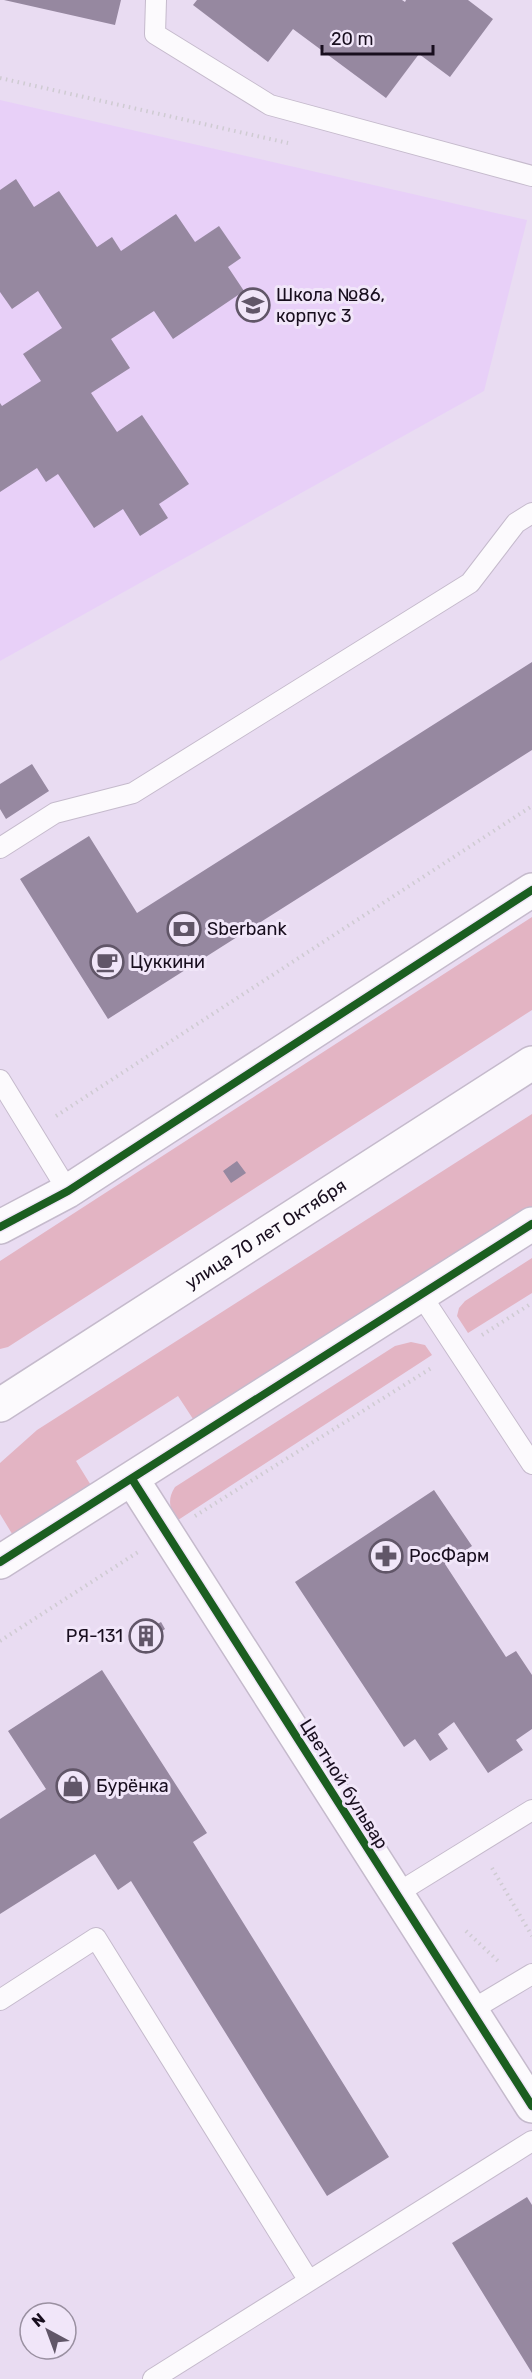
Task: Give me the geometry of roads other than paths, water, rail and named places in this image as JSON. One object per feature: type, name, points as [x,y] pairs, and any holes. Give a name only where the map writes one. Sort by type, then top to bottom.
[{"type":"street","points":[[0,1227],[68,1191],[532,890]]},
{"type":"street","name":"улица 70 лет Октября","points":[[0,1405],[532,1063]]},
{"type":"street","points":[[0,1562],[532,1224]]},
{"type":"street","name":"Цветной бульвар","points":[[132,1479],[532,2106]]},
{"type":"lane","points":[[156,0],[155,34],[270,105],[532,176]]},
{"type":"lane","points":[[0,848],[55,813],[132,794],[470,583],[516,523],[532,513]]},
{"type":"lane","points":[[0,1080],[68,1191]]},
{"type":"lane","points":[[421,1295],[532,1464]]},
{"type":"lane","points":[[396,1894],[532,1810]]},
{"type":"lane","points":[[0,2000],[96,1938],[309,2281]]},
{"type":"lane","points":[[470,2011],[532,1974]]},
{"type":"lane","points":[[153,2379],[532,2141]]},
{"type":"place","name":"Школа №86, корпус 3","points":[[253,305]]},
{"type":"place","name":"Sberbank","points":[[184,929]]},
{"type":"place","name":"Цуккини","points":[[107,962]]},
{"type":"place","name":"РосФарм","points":[[386,1556]]},
{"type":"place","name":"РЯ-131","points":[[146,1636]]},
{"type":"place","name":"Бурёнка","points":[[73,1786]]}]
